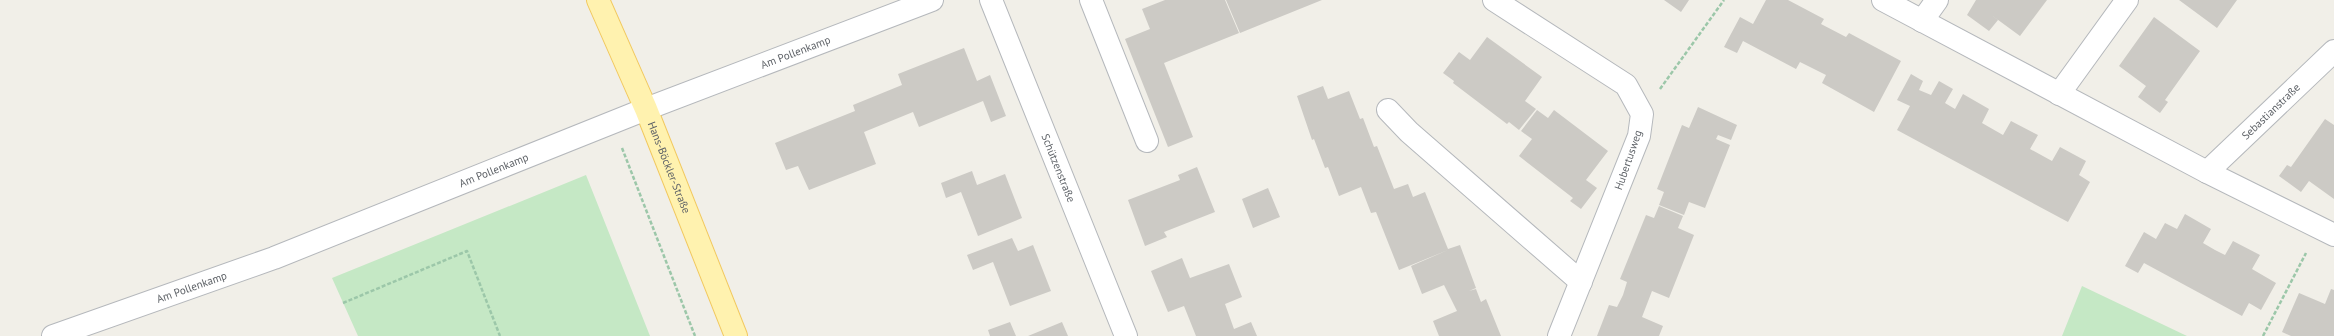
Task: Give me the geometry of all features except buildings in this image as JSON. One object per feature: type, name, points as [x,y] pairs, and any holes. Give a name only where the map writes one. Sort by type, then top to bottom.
[{"type":"main road","name":"Hans-Böckler-Straße","points":[[598,0],[646,109],[736,336]]},
{"type":"street","name":"Am Pollenkamp","points":[[53,336],[274,258],[646,109],[932,0]]},
{"type":"street","name":"Schützenstraße","points":[[991,0],[1126,336]]},
{"type":"street","points":[[1091,0],[1147,142]]},
{"type":"street","points":[[1494,0],[1626,85],[1642,114]]},
{"type":"street","points":[[1883,0],[2206,172],[2326,231]]},
{"type":"street","points":[[1922,21],[1937,0]]},
{"type":"street","points":[[2058,94],[2128,0]]},
{"type":"street","name":"Sebastianstraße","points":[[2206,172],[2334,51]]},
{"type":"street","points":[[1388,110],[1409,132],[1581,282]]},
{"type":"street","name":"Hubertusweg","points":[[1559,336],[1639,136],[1642,114]]},
{"type":"path","points":[[1642,114],[1724,0]]},
{"type":"path","points":[[612,123],[695,336]]},
{"type":"path","points":[[2263,336],[2326,231]]},
{"type":"path","points":[[343,302],[467,251],[500,336]]},
{"type":"green space","points":[[586,175],[650,336],[358,336],[332,278]]},
{"type":"green space","points":[[2082,286],[2187,336],[2062,336]]}]
